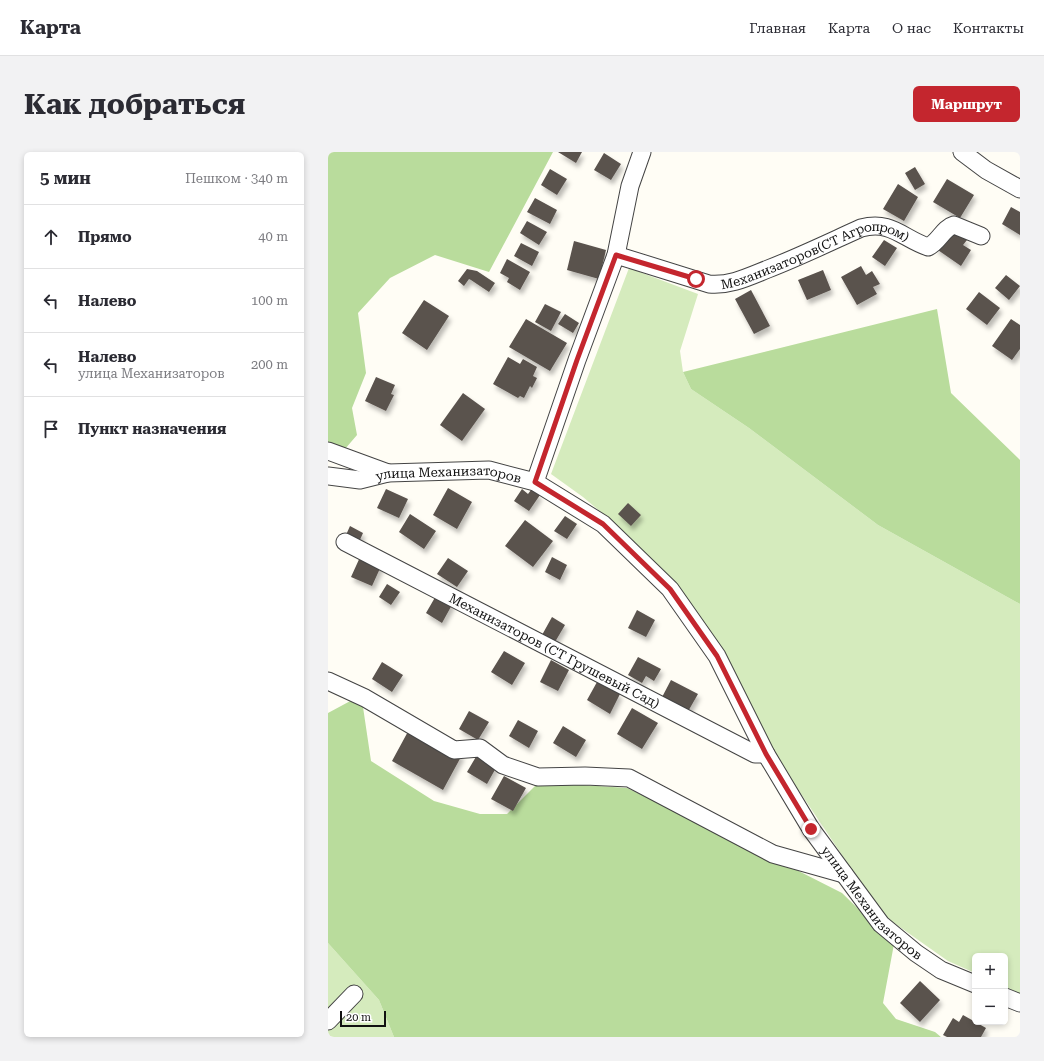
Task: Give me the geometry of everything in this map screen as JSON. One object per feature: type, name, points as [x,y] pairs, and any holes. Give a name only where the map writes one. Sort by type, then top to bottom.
[{"type":"street","points":[[535,482],[577,360],[616,255],[630,186],[642,152]]},
{"type":"street","points":[[962,152],[986,170],[1020,189]]},
{"type":"street","name":"Механизаторов(СТ Агропром)","points":[[616,255],[709,284],[720,285],[733,282],[798,257],[869,225],[888,227],[928,247],[936,242],[947,228],[954,224],[980,236]]},
{"type":"street","points":[[328,451],[388,473]]},
{"type":"street","name":"улица Механизаторов","points":[[328,476],[360,480],[388,473],[489,470],[535,482],[603,524],[670,589],[717,656],[766,754],[811,829],[882,924],[904,944],[941,970],[972,983]]},
{"type":"street","name":"Механизаторов (СТ Грушевый Сад)","points":[[345,542],[755,754],[766,754]]},
{"type":"street","points":[[328,681],[365,698],[454,750],[480,748],[503,765],[538,777],[585,776],[629,778],[773,854],[844,874]]},
{"type":"street","points":[[328,1021],[354,994]]},
{"type":"street","points":[[1008,998],[1020,1003]]},
{"type":"green space","points":[[328,152],[553,152],[489,272],[435,255],[390,278],[358,313],[366,373],[352,408],[357,435],[345,449],[328,453]]},
{"type":"green space","points":[[629,268],[698,294],[680,351],[683,372],[691,389],[749,428],[878,525],[1020,604],[1020,994],[1008,988],[1008,953],[972,953],[972,972],[948,961],[887,918],[848,864],[771,749],[672,585],[621,529],[583,497],[551,474]]},
{"type":"green space","points":[[937,309],[951,393],[1020,460],[1020,604],[878,525],[749,428],[691,389],[683,372]]},
{"type":"green space","points":[[354,699],[363,707],[371,761],[434,801],[480,814],[507,814],[539,782],[627,788],[842,893],[894,944],[883,1003],[896,1019],[935,1032],[941,1037],[394,1037],[379,1000],[328,943],[328,713]]},
{"type":"green space","points":[[328,943],[379,1000],[394,1037],[328,1037]]},
{"type":"building","points":[[558,152],[582,152],[576,163]]},
{"type":"building","points":[[604,153],[621,164],[611,180],[594,170]]},
{"type":"building","points":[[915,167],[925,184],[915,190],[905,173]]},
{"type":"building","points":[[550,169],[567,179],[557,195],[541,185]]},
{"type":"building","points":[[947,179],[974,195],[960,218],[933,202]]},
{"type":"building","points":[[898,184],[918,197],[904,221],[883,209]]},
{"type":"building","points":[[535,198],[557,210],[550,224],[527,212]]},
{"type":"building","points":[[1011,207],[1020,212],[1020,235],[1002,224]]},
{"type":"building","points":[[527,221],[547,232],[539,245],[520,233]]},
{"type":"building","points":[[948,228],[967,240],[963,245],[971,250],[961,266],[935,248]]},
{"type":"building","points":[[884,240],[897,248],[885,266],[872,257]]},
{"type":"building","points":[[574,241],[606,250],[599,279],[567,270]]},
{"type":"building","points":[[521,243],[539,252],[532,266],[514,256]]},
{"type":"building","points":[[507,259],[530,272],[520,290],[507,282],[509,278],[500,273]]},
{"type":"building","points":[[861,266],[866,275],[872,271],[880,284],[873,287],[877,294],[857,305],[841,277]]},
{"type":"building","points":[[467,269],[477,271],[495,283],[489,292],[469,279],[464,286],[458,281]]},
{"type":"building","points":[[823,270],[831,290],[807,300],[798,280]]},
{"type":"building","points":[[1006,275],[1020,286],[1009,300],[995,288]]},
{"type":"building","points":[[751,290],[770,326],[754,334],[735,299]]},
{"type":"building","points":[[979,292],[1000,308],[987,325],[966,309]]},
{"type":"building","points":[[424,300],[449,316],[427,350],[402,333]]},
{"type":"building","points":[[545,304],[561,312],[551,331],[535,322]]},
{"type":"building","points":[[565,314],[579,323],[573,333],[558,324]]},
{"type":"building","points":[[526,319],[567,343],[550,371],[509,347]]},
{"type":"building","points":[[1011,319],[1020,325],[1020,349],[1012,360],[992,346]]},
{"type":"building","points":[[508,357],[520,364],[523,359],[537,367],[533,376],[537,378],[532,388],[530,386],[524,398],[520,396],[518,398],[493,384]]},
{"type":"building","points":[[376,377],[395,385],[391,394],[394,395],[386,411],[365,401]]},
{"type":"building","points":[[463,393],[485,409],[462,441],[440,425]]},
{"type":"building","points":[[448,488],[472,502],[457,529],[433,515]]},
{"type":"building","points":[[386,489],[408,499],[399,518],[377,508]]},
{"type":"building","points":[[522,489],[528,494],[531,490],[540,495],[529,511],[514,501]]},
{"type":"building","points":[[628,503],[641,515],[631,526],[618,514]]},
{"type":"building","points":[[410,514],[436,531],[424,549],[399,532]]},
{"type":"building","points":[[565,516],[577,524],[567,539],[554,531]]},
{"type":"building","points":[[525,520],[553,541],[533,567],[505,546]]},
{"type":"building","points":[[350,526],[363,533],[359,542],[346,535]]},
{"type":"building","points":[[361,555],[382,564],[372,586],[351,577]]},
{"type":"building","points":[[552,557],[567,565],[560,580],[545,572]]},
{"type":"building","points":[[448,558],[468,571],[457,587],[437,574]]},
{"type":"building","points":[[387,584],[400,592],[391,605],[379,597]]},
{"type":"building","points":[[437,594],[453,603],[442,623],[426,613]]},
{"type":"building","points":[[637,610],[655,620],[646,637],[628,628]]},
{"type":"building","points":[[552,617],[565,625],[555,642],[542,635]]},
{"type":"building","points":[[504,651],[525,663],[512,685],[491,672]]},
{"type":"building","points":[[638,657],[661,669],[654,681],[646,676],[642,683],[628,675]]},
{"type":"building","points":[[551,660],[569,670],[558,691],[540,682]]},
{"type":"building","points":[[382,662],[403,675],[392,692],[372,679]]},
{"type":"building","points":[[671,680],[698,694],[686,715],[660,701]]},
{"type":"building","points":[[597,682],[620,694],[610,714],[587,700]]},
{"type":"building","points":[[632,708],[658,723],[642,749],[617,734]]},
{"type":"building","points":[[469,711],[489,722],[478,740],[459,729]]},
{"type":"building","points":[[518,720],[538,731],[529,748],[509,736]]},
{"type":"building","points":[[411,726],[462,755],[443,790],[392,761]]},
{"type":"building","points":[[563,726],[586,740],[576,757],[553,743]]},
{"type":"building","points":[[477,755],[497,766],[487,784],[467,772]]},
{"type":"building","points":[[504,776],[526,788],[513,811],[491,799]]},
{"type":"building","points":[[920,981],[940,1000],[920,1022],[900,1003]]},
{"type":"building","points":[[963,1015],[972,1020],[972,1025],[981,1025],[986,1028],[981,1037],[947,1037],[943,1035],[953,1018],[959,1022]]},
{"type":"route","points":[[696,279],[616,255],[577,360],[535,482],[603,524],[670,589],[717,656],[766,754],[811,829]]}]
